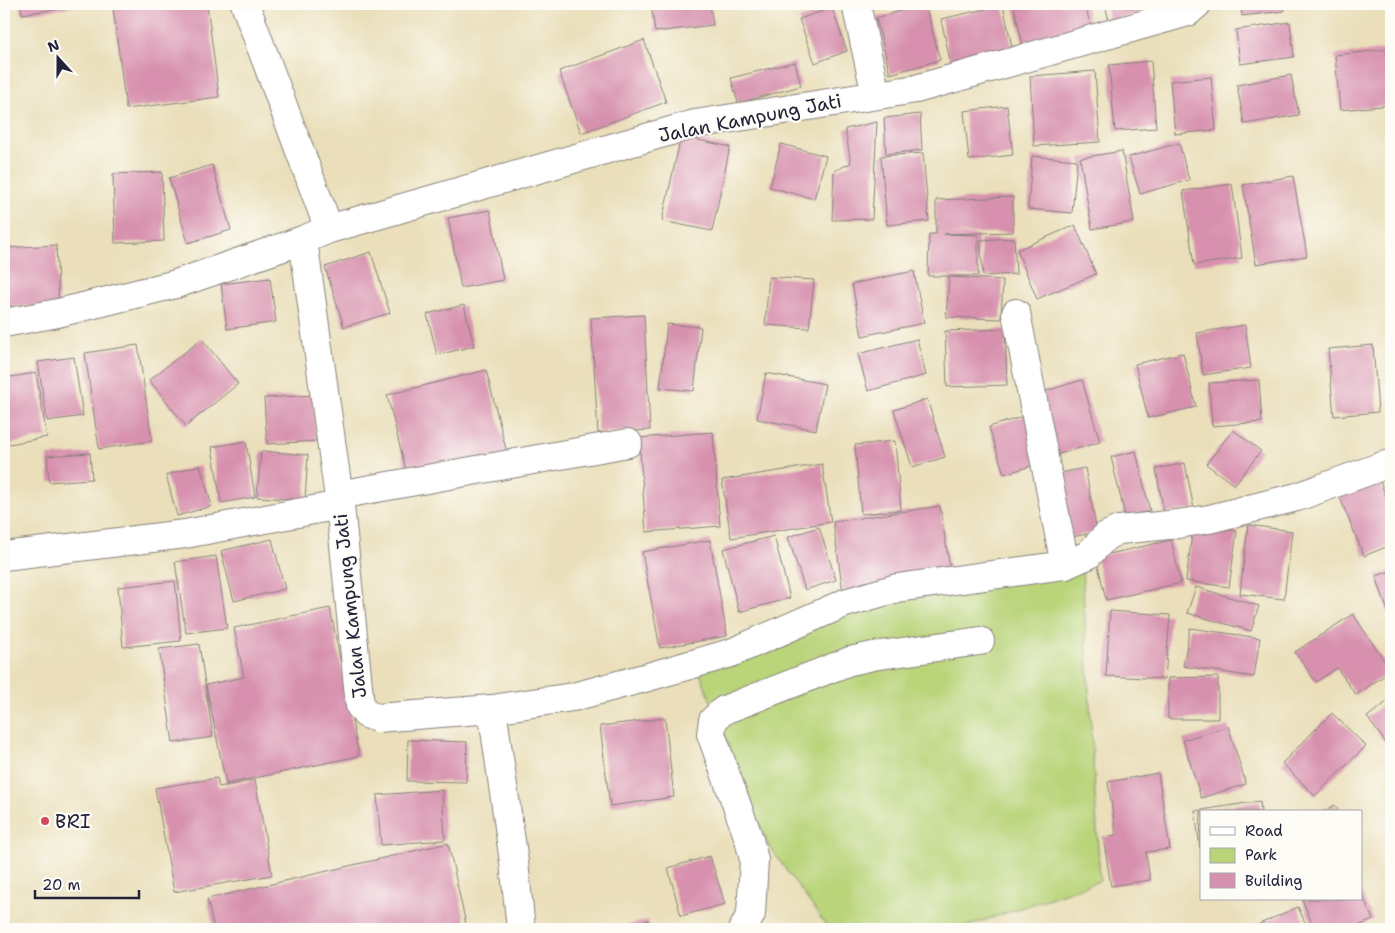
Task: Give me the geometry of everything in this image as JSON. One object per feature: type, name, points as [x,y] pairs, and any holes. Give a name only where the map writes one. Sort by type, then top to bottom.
[{"type":"street","points":[[245,4],[329,228]]},
{"type":"street","points":[[856,4],[876,95]]},
{"type":"street","name":"Jalan Kampung Jati","points":[[4,323],[58,313],[176,284],[303,240],[329,228],[695,124],[916,89],[1188,12],[1197,4]]},
{"type":"street","name":"Jalan Kampung Jati","points":[[303,240],[339,500],[360,706],[366,714],[377,718],[492,709],[573,696],[722,656],[845,603],[897,588],[1065,565],[1088,555],[1106,536],[1119,530],[1209,519],[1297,497],[1385,464]]},
{"type":"street","points":[[1016,313],[1065,565]]},
{"type":"street","points":[[4,556],[185,534],[339,500],[628,443]]},
{"type":"street","points":[[744,929],[751,914],[754,860],[749,839],[710,734],[713,720],[724,710],[850,662],[873,656],[980,641]]},
{"type":"street","points":[[492,709],[514,862],[521,929]]},
{"type":"green space","points":[[1082,568],[1100,881],[959,929],[829,929],[768,845],[699,671],[859,608]]},
{"type":"building","points":[[4,4],[7,4],[8,22],[4,23]]},
{"type":"building","points":[[20,4],[88,4],[88,5],[22,14]]},
{"type":"building","points":[[137,4],[207,4],[219,97],[126,109],[113,7]]},
{"type":"building","points":[[651,4],[710,4],[713,25],[655,32]]},
{"type":"building","points":[[925,4],[940,60],[890,74],[876,18]]},
{"type":"building","points":[[936,4],[947,4],[936,7]]},
{"type":"building","points":[[1027,4],[1085,4],[1092,32],[1024,49],[1014,7]]},
{"type":"building","points":[[1105,4],[1143,4],[1145,11],[1109,21]]},
{"type":"building","points":[[1241,4],[1283,4],[1284,11],[1242,16]]},
{"type":"building","points":[[1329,4],[1342,4],[1330,7]]},
{"type":"building","points":[[1003,5],[1013,51],[951,65],[941,19]]},
{"type":"building","points":[[832,8],[847,51],[815,63],[799,19]]},
{"type":"building","points":[[1290,22],[1294,57],[1240,64],[1236,30]]},
{"type":"building","points":[[644,40],[666,102],[581,133],[559,71]]},
{"type":"building","points":[[1391,49],[1391,105],[1340,110],[1335,55]]},
{"type":"building","points":[[1151,61],[1156,128],[1115,131],[1109,65]]},
{"type":"building","points":[[795,62],[801,86],[738,103],[731,78]]},
{"type":"building","points":[[1095,71],[1100,142],[1034,146],[1030,76]]},
{"type":"building","points":[[1291,75],[1299,115],[1244,124],[1237,85]]},
{"type":"building","points":[[1211,77],[1216,130],[1175,134],[1170,81]]},
{"type":"building","points":[[1007,106],[1013,155],[969,160],[964,111]]},
{"type":"building","points":[[920,114],[922,150],[886,154],[884,118]]},
{"type":"building","points":[[877,122],[872,219],[832,220],[834,171],[851,163],[845,129]]},
{"type":"building","points":[[681,136],[730,147],[712,231],[662,221]]},
{"type":"building","points":[[1179,143],[1189,180],[1140,194],[1129,157]]},
{"type":"building","points":[[781,144],[826,156],[814,199],[770,187]]},
{"type":"building","points":[[1122,151],[1134,222],[1092,229],[1080,158]]},
{"type":"building","points":[[923,153],[929,221],[887,225],[881,156]]},
{"type":"building","points":[[1032,156],[1077,160],[1072,213],[1028,209]]},
{"type":"building","points":[[212,165],[231,230],[188,243],[169,178]]},
{"type":"building","points":[[162,172],[164,241],[115,243],[113,174]]},
{"type":"building","points":[[1293,176],[1307,256],[1256,264],[1243,185]]},
{"type":"building","points":[[1232,184],[1242,258],[1194,265],[1183,191]]},
{"type":"building","points":[[1013,197],[1013,232],[944,234],[978,235],[978,276],[928,276],[929,234],[936,234],[936,200]]},
{"type":"building","points":[[490,210],[503,280],[461,288],[448,218]]},
{"type":"building","points":[[1075,225],[1096,274],[1037,299],[1017,250]]},
{"type":"building","points":[[1014,238],[1016,274],[983,276],[980,240]]},
{"type":"building","points":[[56,245],[59,305],[4,307],[4,248]]},
{"type":"building","points":[[371,252],[390,313],[344,327],[325,267]]},
{"type":"building","points":[[914,271],[924,323],[862,336],[852,284]]},
{"type":"building","points":[[769,277],[814,280],[809,328],[765,325]]},
{"type":"building","points":[[949,277],[1003,280],[1001,319],[946,317]]},
{"type":"building","points":[[270,278],[276,322],[227,329],[221,284]]},
{"type":"building","points":[[464,305],[474,346],[437,355],[427,314]]},
{"type":"building","points":[[644,315],[650,430],[598,433],[591,318]]},
{"type":"building","points":[[667,324],[701,327],[694,391],[660,388]]},
{"type":"building","points":[[1245,325],[1251,368],[1203,375],[1197,333]]},
{"type":"building","points":[[1005,329],[1007,385],[947,387],[945,331]]},
{"type":"building","points":[[202,339],[238,384],[186,426],[149,380]]},
{"type":"building","points":[[917,339],[926,375],[868,391],[858,354]]},
{"type":"building","points":[[138,345],[152,441],[99,449],[85,353]]},
{"type":"building","points":[[1373,345],[1378,412],[1334,416],[1328,349]]},
{"type":"building","points":[[1183,353],[1196,407],[1148,418],[1135,364]]},
{"type":"building","points":[[74,357],[83,416],[47,421],[38,362]]},
{"type":"building","points":[[486,370],[508,457],[409,482],[387,395]]},
{"type":"building","points":[[36,373],[47,437],[4,445],[4,378]]},
{"type":"building","points":[[766,373],[825,384],[816,430],[757,419]]},
{"type":"building","points":[[1082,380],[1100,442],[1056,455],[1039,393]]},
{"type":"building","points":[[1259,380],[1262,422],[1212,426],[1209,383]]},
{"type":"building","points":[[313,395],[316,441],[267,444],[264,398]]},
{"type":"building","points":[[927,399],[945,457],[912,467],[894,410]]},
{"type":"building","points":[[1028,415],[1042,463],[1004,474],[989,427]]},
{"type":"building","points":[[1233,430],[1261,451],[1234,485],[1206,464]]},
{"type":"building","points":[[713,432],[720,526],[646,532],[639,438]]},
{"type":"building","points":[[246,441],[255,497],[221,503],[212,447]]},
{"type":"building","points":[[895,441],[901,510],[861,514],[855,445]]},
{"type":"building","points":[[261,451],[308,455],[305,500],[257,497]]},
{"type":"building","points":[[1136,451],[1150,511],[1125,516],[1111,457]]},
{"type":"building","points":[[90,453],[92,479],[49,482],[47,456]]},
{"type":"building","points":[[1185,463],[1194,509],[1164,514],[1156,469]]},
{"type":"building","points":[[822,464],[831,522],[731,538],[722,480]]},
{"type":"building","points":[[200,465],[212,506],[177,516],[166,475]]},
{"type":"building","points":[[1085,468],[1097,532],[1072,537],[1060,473]]},
{"type":"building","points":[[1378,476],[1391,509],[1391,545],[1364,556],[1338,493]]},
{"type":"building","points":[[940,506],[951,576],[843,592],[833,522]]},
{"type":"building","points":[[1248,525],[1292,531],[1284,599],[1240,594]]},
{"type":"building","points":[[1193,526],[1237,531],[1229,587],[1186,581]]},
{"type":"building","points":[[819,527],[836,580],[805,590],[788,537]]},
{"type":"building","points":[[774,536],[790,598],[739,612],[723,549]]},
{"type":"building","points":[[272,539],[285,589],[234,601],[221,551]]},
{"type":"building","points":[[710,540],[727,636],[660,648],[642,552]]},
{"type":"building","points":[[1171,540],[1181,583],[1106,600],[1096,557]]},
{"type":"building","points":[[216,556],[227,628],[186,633],[175,562]]},
{"type":"building","points":[[1391,571],[1391,621],[1376,576]]},
{"type":"building","points":[[175,581],[181,641],[123,647],[118,587]]},
{"type":"building","points":[[1196,587],[1259,606],[1251,631],[1187,613]]},
{"type":"building","points":[[330,608],[359,756],[226,784],[206,685],[244,677],[234,628]]},
{"type":"building","points":[[1110,611],[1170,615],[1165,679],[1106,676]]},
{"type":"building","points":[[1353,614],[1391,671],[1356,695],[1337,668],[1316,682],[1295,652]]},
{"type":"building","points":[[1190,628],[1260,638],[1254,677],[1183,666]]},
{"type":"building","points":[[199,644],[213,737],[173,743],[159,649]]},
{"type":"building","points":[[1218,677],[1218,719],[1168,719],[1168,678]]},
{"type":"building","points":[[1391,699],[1391,748],[1390,749],[1367,717]]},
{"type":"building","points":[[1332,713],[1366,746],[1315,796],[1282,763]]},
{"type":"building","points":[[665,718],[674,797],[610,806],[600,726]]},
{"type":"building","points":[[1228,726],[1246,784],[1201,798],[1183,740]]},
{"type":"building","points":[[408,740],[467,742],[466,782],[407,781]]},
{"type":"building","points":[[1158,773],[1170,849],[1146,852],[1150,880],[1111,886],[1103,837],[1116,835],[1108,782]]},
{"type":"building","points":[[217,778],[219,787],[255,780],[272,875],[174,892],[155,788]]},
{"type":"building","points":[[442,790],[445,840],[381,845],[377,795]]},
{"type":"building","points":[[1260,801],[1261,810],[1202,810]]},
{"type":"building","points":[[1335,805],[1338,810],[1326,810]]},
{"type":"building","points":[[1200,810],[1200,848],[1195,811]]},
{"type":"building","points":[[448,843],[467,929],[214,929],[207,899]]},
{"type":"building","points":[[710,856],[725,904],[681,916],[668,868]]},
{"type":"building","points":[[1362,893],[1373,920],[1351,929],[1314,929],[1302,900],[1362,900]]},
{"type":"building","points":[[1298,907],[1308,929],[1259,929],[1257,925]]},
{"type":"building","points":[[648,920],[650,929],[613,929]]},
{"type":"place","name":"BRI","points":[[45,821]]}]
